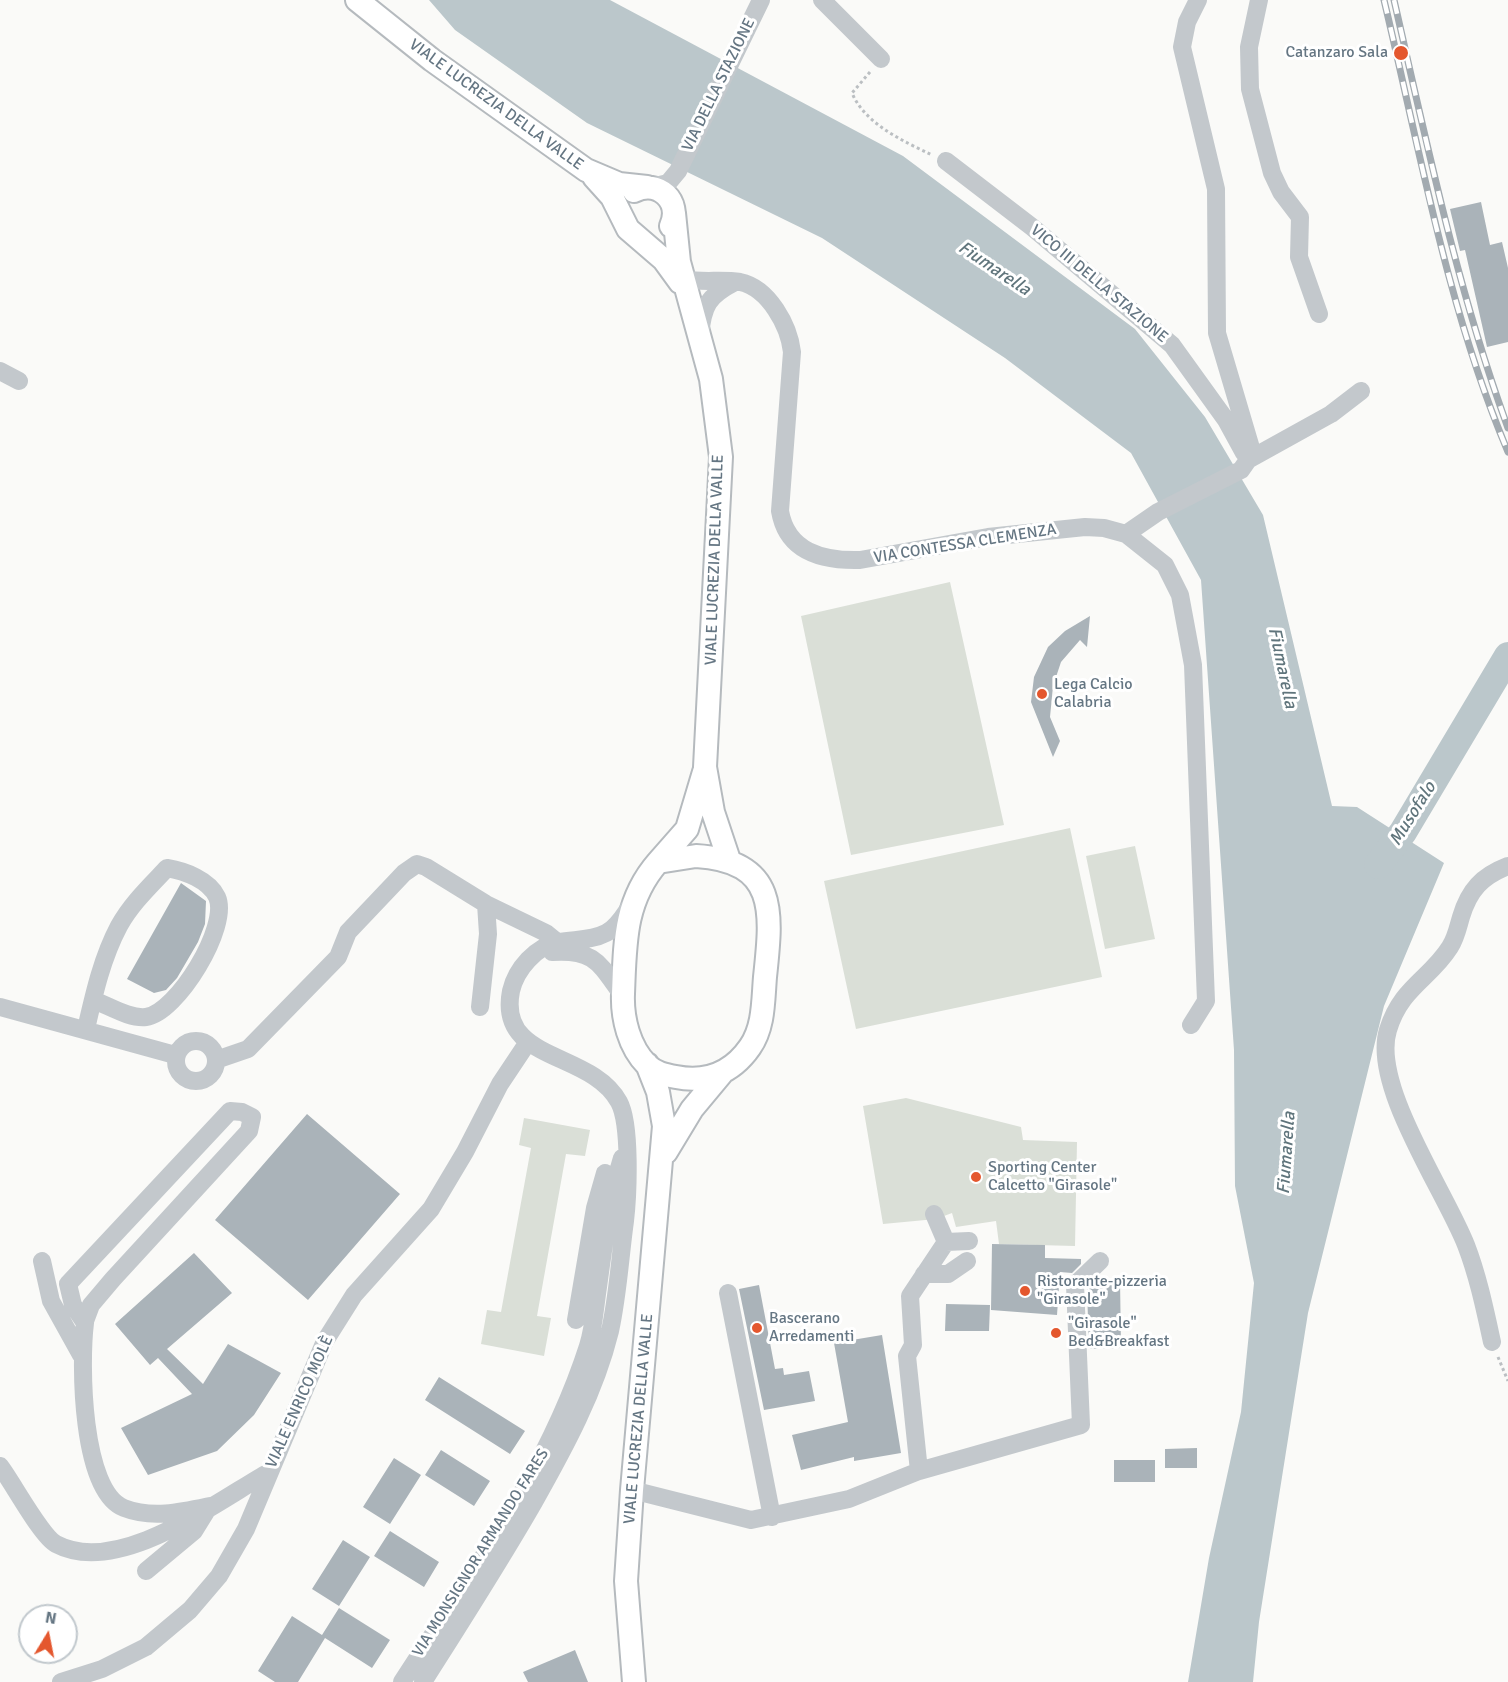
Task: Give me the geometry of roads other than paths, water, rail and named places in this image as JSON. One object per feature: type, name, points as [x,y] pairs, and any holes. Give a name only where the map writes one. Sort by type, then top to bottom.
[{"type":"main road","name":"VIALE LUCREZIA DELLA VALLE","points":[[357,0],[432,60],[586,170],[619,184],[649,187]]},
{"type":"main road","points":[[586,170],[605,187],[628,229],[664,260],[686,287]]},
{"type":"main road","points":[[623,218],[626,200],[635,191],[649,187],[666,194],[674,210],[670,227],[659,236],[645,239],[638,237]]},
{"type":"main road","name":"VIALE LUCREZIA DELLA VALLE","points":[[674,210],[676,242],[711,379],[721,457],[705,767],[713,813],[729,860]]},
{"type":"main road","name":"VIALE LUCREZIA DELLA VALLE","points":[[634,1682],[626,1581],[664,1126],[658,1092],[647,1065],[631,1041],[624,1017],[623,996],[631,905],[642,881],[687,829],[705,767]]},
{"type":"main road","name":"VIALE LUCREZIA DELLA VALLE","points":[[658,862],[696,856],[729,860],[750,873],[764,893],[768,908],[769,942],[762,1020],[757,1037],[750,1049],[722,1073],[692,1109],[663,1156]]},
{"type":"main road","name":"VIALE LUCREZIA DELLA VALLE","points":[[647,1065],[661,1074],[695,1081],[722,1073]]},
{"type":"street","points":[[822,0],[881,59]]},
{"type":"street","points":[[1198,0],[1187,22],[1182,46],[1216,189],[1217,333],[1251,448],[1245,465]]},
{"type":"street","points":[[1259,0],[1249,47],[1250,89],[1272,173],[1281,192],[1300,217],[1299,257],[1319,314]]},
{"type":"street","name":"VIA DELLA STAZIONE","points":[[649,187],[668,183],[678,171],[757,1]]},
{"type":"street","name":"VICO III DELLA STAZIONE","points":[[946,161],[1032,227],[1172,345],[1226,420],[1245,465]]},
{"type":"street","name":"VIA DELLA STAZIONE","points":[[674,210],[678,171]]},
{"type":"street","points":[[686,287],[736,282]]},
{"type":"street","points":[[700,335],[702,316],[708,301],[717,291],[736,282]]},
{"type":"street","name":"VIA CONTESSA CLEMENZA","points":[[736,282],[749,284],[763,296],[784,322],[790,335],[791,382],[780,511],[782,526],[789,538],[799,546],[834,559],[860,560],[1048,529],[1104,528],[1126,534],[1154,554],[1174,580],[1184,612],[1191,655],[1206,1001],[1191,1025]]},
{"type":"street","points":[[0,371],[19,381]]},
{"type":"street","points":[[1126,534],[1158,512],[1245,465],[1331,414],[1361,391]]},
{"type":"street","points":[[216,1060],[248,1049],[338,957],[348,932],[404,873],[417,864],[426,867],[486,904],[531,924],[557,942]]},
{"type":"street","points":[[1492,1342],[1466,1246],[1406,1121],[1391,1085],[1384,1051],[1395,1011],[1406,994],[1450,947],[1469,896],[1479,881],[1508,866]]},
{"type":"street","points":[[86,1029],[99,973],[119,926],[136,902],[167,868],[201,880],[217,896],[220,906],[218,921],[193,976],[161,1011],[146,1017],[132,1015],[93,1000]]},
{"type":"street","points":[[480,1007],[488,934],[486,904]]},
{"type":"street","points":[[528,1042],[513,1024],[510,1010],[511,994],[519,971],[536,954],[557,942],[607,933],[631,905]]},
{"type":"street","points":[[536,954],[572,952],[595,958],[623,996]]},
{"type":"street","points":[[0,1007],[176,1055]]},
{"type":"street","points":[[193,1040],[209,1045],[216,1060],[211,1074],[200,1081],[192,1081],[180,1074],[175,1062],[176,1055],[180,1047],[193,1040]]},
{"type":"street","name":"VIA MONSIGNOR ARMANDO FARES","points":[[423,1682],[507,1548],[566,1445],[591,1392],[610,1329],[628,1196],[626,1145],[621,1104],[607,1085],[587,1070],[528,1042]]},
{"type":"street","name":"VIALE ENRICO MOLÈ","points":[[61,1682],[102,1669],[133,1655],[190,1610],[207,1593],[234,1552],[317,1357],[331,1332],[354,1295],[431,1209],[465,1152],[500,1084],[528,1042]]},
{"type":"street","points":[[85,1323],[73,1305],[68,1284],[230,1111],[242,1112],[252,1117],[249,1131],[91,1305],[85,1323],[81,1355],[87,1429],[92,1456],[109,1498],[123,1508],[152,1514],[173,1514],[210,1506]]},
{"type":"street","points":[[576,1320],[599,1191],[606,1170],[626,1145]]},
{"type":"street","name":"VIA MONSIGNOR ARMANDO FARES","points":[[402,1682],[494,1539],[552,1439],[570,1400],[589,1342],[611,1193],[626,1145]]},
{"type":"street","points":[[934,1214],[946,1242]]},
{"type":"street","points":[[946,1242],[969,1241]]},
{"type":"street","points":[[919,1471],[907,1356],[913,1346],[910,1296],[946,1242]]},
{"type":"street","points":[[42,1261],[51,1301],[81,1355]]},
{"type":"street","points":[[632,1490],[751,1520],[849,1499],[919,1471],[1081,1425],[1075,1286],[1100,1261]]},
{"type":"street","points":[[924,1274],[948,1274],[967,1262]]},
{"type":"street","points":[[728,1293],[772,1516]]},
{"type":"street","points":[[0,1466],[54,1543],[83,1553],[116,1551],[160,1535],[269,1472]]},
{"type":"street","points":[[146,1571],[194,1531],[210,1506]]},
{"type":"water","name":"Fiumarella","points":[[429,0],[610,0],[903,156],[1135,329],[1205,417],[1263,515],[1332,806],[1357,807],[1444,863],[1384,1006],[1308,1313],[1259,1622],[1253,1682],[1188,1682],[1209,1558],[1241,1412],[1254,1283],[1235,1186],[1234,1050],[1201,580],[1131,453],[1005,358],[822,238],[587,123],[455,30]]},
{"type":"waterway","name":"Musofalo","points":[[1378,865],[1403,832],[1508,656]]},
{"type":"railway","points":[[1384,0],[1451,286],[1468,342],[1508,452]]},
{"type":"railway","points":[[1394,0],[1458,269],[1473,323],[1508,428]]},
{"type":"place","name":"Catanzaro Sala","points":[[1401,53]]},
{"type":"place","name":"Lega Calcio Calabria","points":[[1042,694]]},
{"type":"place","name":"Sporting Center Calcetto \"Girasole\"","points":[[976,1177]]},
{"type":"place","name":"Ristorante-pizzeria \"Girasole\"","points":[[1025,1291]]},
{"type":"place","name":"Bascerano Arredamenti","points":[[757,1328]]},
{"type":"place","name":"\"Girasole\" Bed&Breakfast","points":[[1056,1333]]}]
